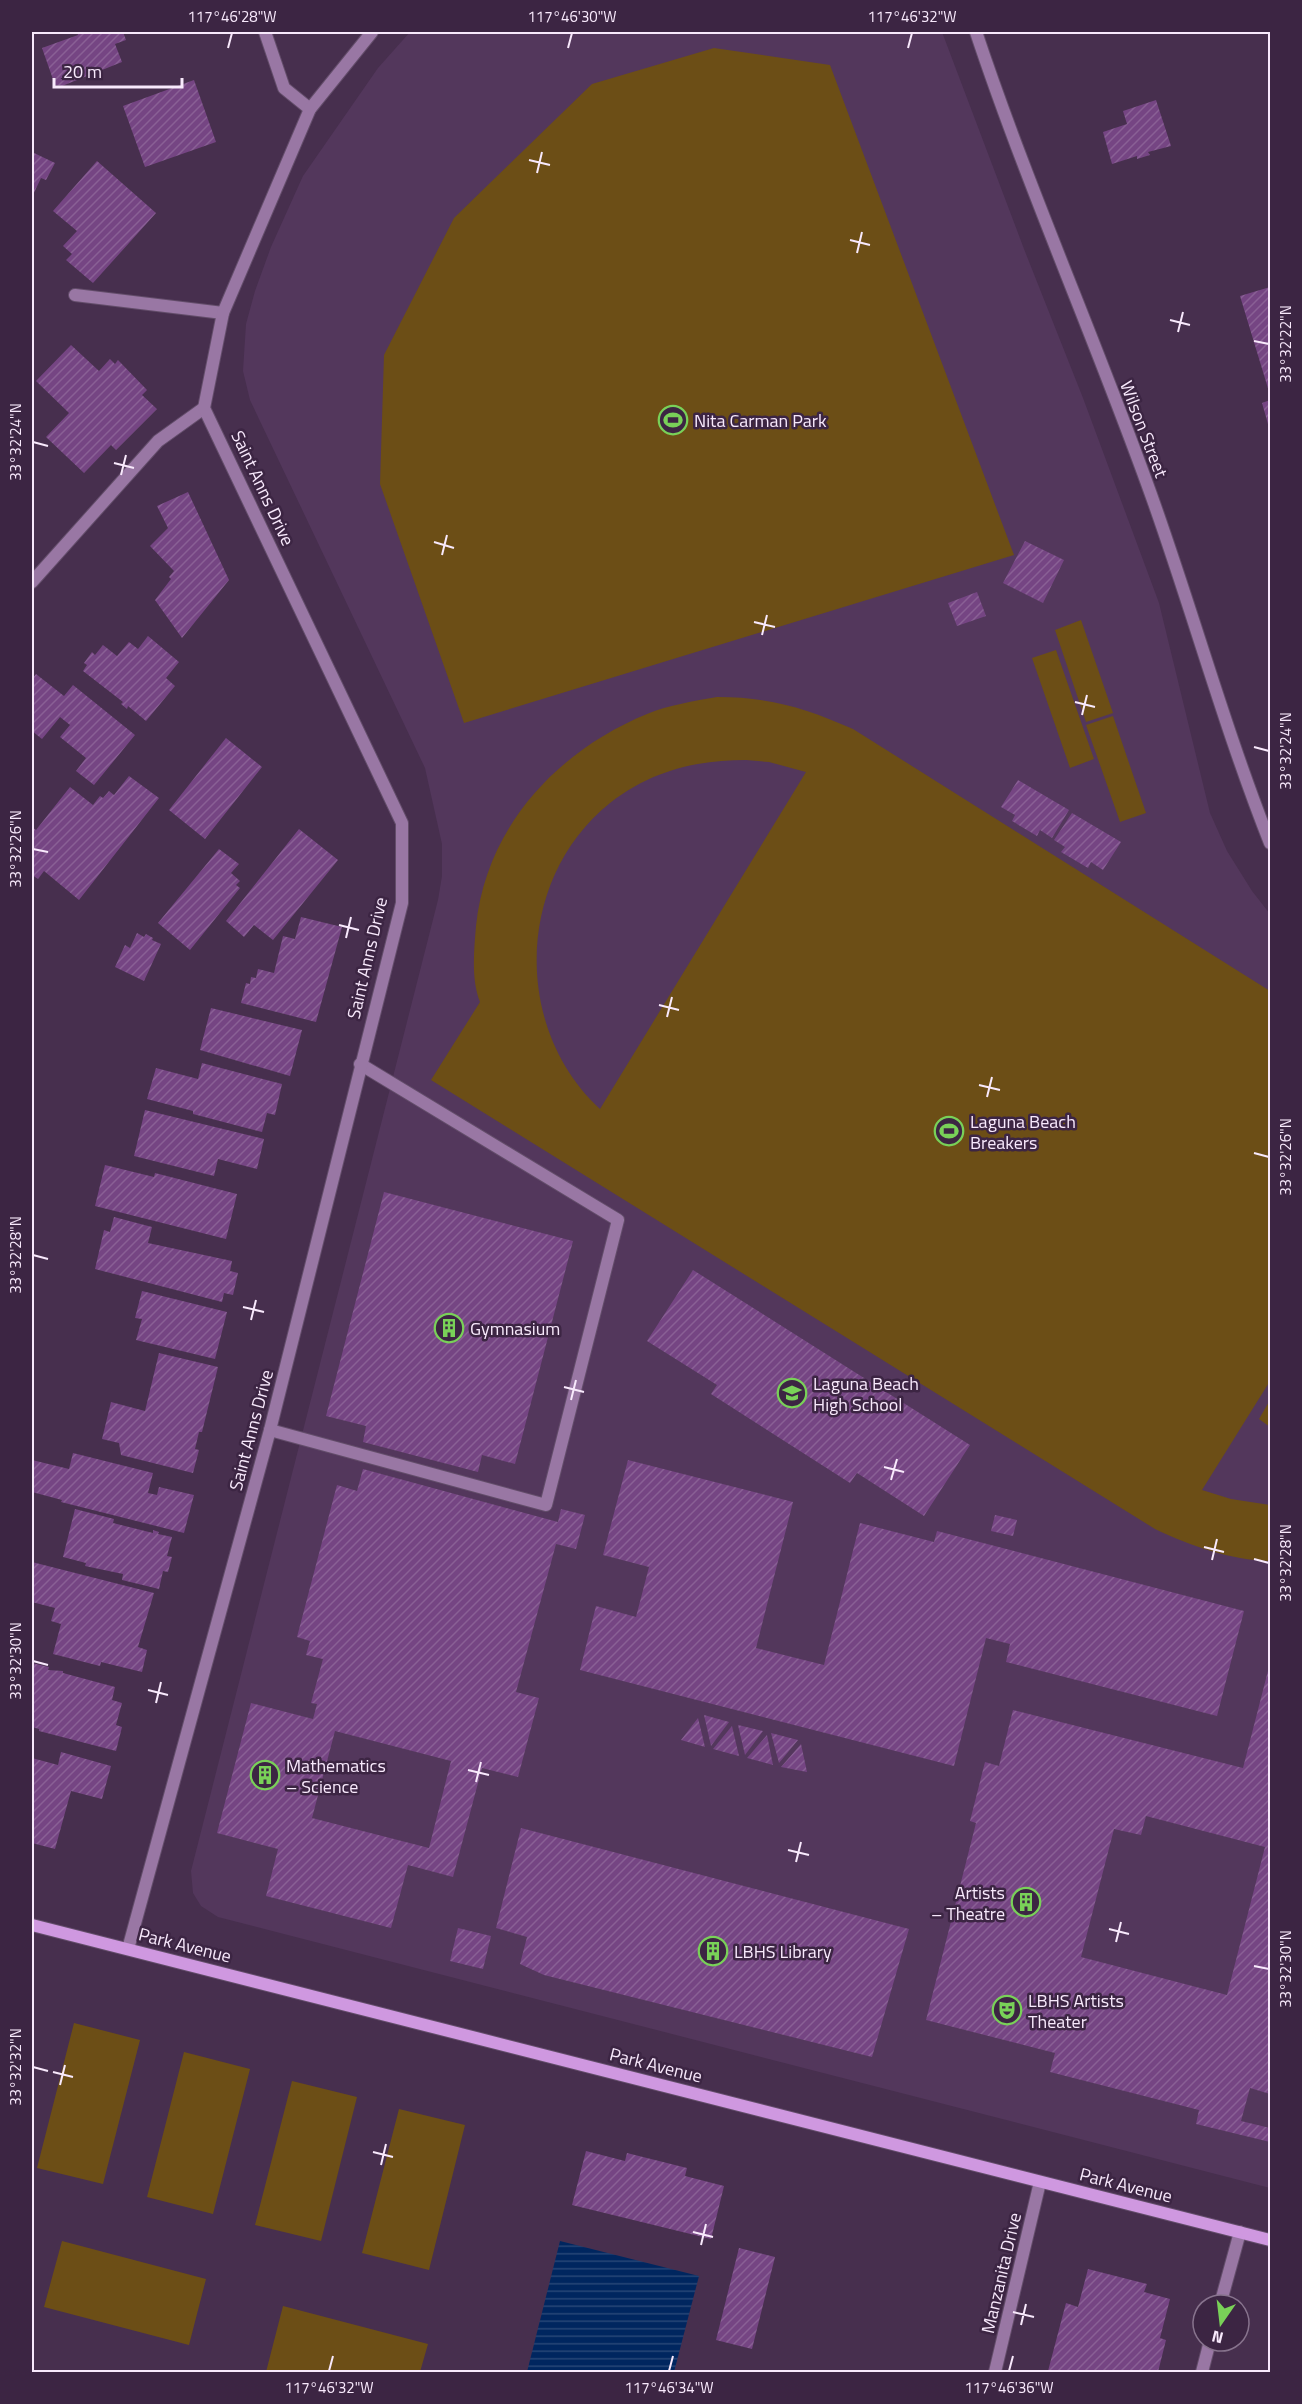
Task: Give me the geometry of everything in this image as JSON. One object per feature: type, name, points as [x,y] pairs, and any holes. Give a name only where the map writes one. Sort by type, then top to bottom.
[{"type":"main road","name":"Park Avenue","points":[[32,1925],[1270,2240]]},
{"type":"street","points":[[265,32],[284,88],[310,110]]},
{"type":"street","points":[[32,582],[158,441],[204,408],[223,313],[310,110],[372,32]]},
{"type":"street","name":"Wilson Street","points":[[976,32],[1047,226],[1154,502],[1246,783],[1270,843]]},
{"type":"street","points":[[75,295],[223,313]]},
{"type":"street","name":"Saint Anns Drive","points":[[128,1949],[270,1430],[402,903],[402,823],[204,408]]},
{"type":"street","points":[[270,1430],[546,1505],[618,1220],[360,1064]]},
{"type":"street","name":"Manzanita Drive","points":[[995,2373],[1040,2182]]},
{"type":"street","points":[[1223,2293],[1240,2232]]},
{"type":"street","points":[[1202,2373],[1207,2353]]},
{"type":"shaded area","name":"Laguna Beach High School","points":[[410,32],[942,32],[1159,603],[1210,813],[1227,851],[1252,891],[1270,914],[1270,2188],[218,1917],[201,1906],[193,1893],[191,1871],[438,900],[442,876],[442,844],[425,768],[250,400],[243,371],[246,324],[255,291],[271,247],[303,176],[378,68]]},
{"type":"shaded area","name":"Nita Carman Park","points":[[714,48],[830,65],[1014,555],[464,723],[380,484],[384,355],[454,218],[592,84]]},
{"type":"shaded area","points":[[1081,620],[1113,713],[1086,722],[1055,630]]},
{"type":"shaded area","points":[[1056,650],[1094,759],[1070,768],[1032,658]]},
{"type":"shaded area","name":"Laguna Beach Breakers","points":[[717,697],[754,699],[787,705],[853,729],[1270,991],[1270,1381],[1202,1490],[1231,1499],[1270,1505],[1270,1561],[1240,1558],[1211,1551],[1155,1529],[431,1080],[480,1002],[474,974],[476,926],[483,890],[494,856],[511,825],[556,771],[584,749],[614,730],[647,714]],"holes":[[[746,760],[769,762],[806,772],[600,1109],[571,1076],[551,1038],[540,996],[537,954],[542,911],[556,871],[579,834],[610,803],[642,783],[658,775],[709,762]]]},
{"type":"shaded area","points":[[1113,716],[1146,813],[1120,822],[1086,725]]},
{"type":"shaded area","points":[[1270,1400],[1270,1427],[1259,1419]]},
{"type":"shaded area","points":[[74,2023],[140,2040],[103,2184],[37,2168]]},
{"type":"shaded area","points":[[184,2052],[250,2069],[213,2214],[147,2197]]},
{"type":"shaded area","points":[[292,2081],[357,2097],[321,2241],[255,2225]]},
{"type":"shaded area","points":[[399,2109],[465,2125],[429,2270],[362,2253]]},
{"type":"shaded area","points":[[62,2241],[206,2279],[189,2345],[44,2307]]},
{"type":"shaded area","points":[[283,2306],[428,2344],[420,2372],[266,2372]]},
{"type":"water","points":[[560,2241],[699,2276],[674,2372],[527,2372]]},
{"type":"building","points":[[77,32],[123,32],[126,40],[115,44],[122,62],[62,86],[55,85],[42,48],[78,35]]},
{"type":"building","points":[[194,80],[216,142],[145,167],[123,106]]},
{"type":"building","points":[[1156,100],[1171,146],[1148,152],[1150,155],[1137,159],[1137,156],[1112,164],[1103,132],[1127,124],[1123,111]]},
{"type":"building","points":[[32,152],[55,163],[46,180],[41,178],[32,197]]},
{"type":"building","points":[[97,161],[156,213],[93,283],[66,260],[72,254],[63,246],[77,231],[53,211]]},
{"type":"building","points":[[1270,287],[1270,395],[1240,296]]},
{"type":"building","points":[[71,345],[99,371],[110,359],[115,364],[118,360],[147,390],[142,395],[157,409],[116,450],[111,445],[84,473],[46,437],[69,413],[36,381]]},
{"type":"building","points":[[1270,400],[1270,431],[1262,403]]},
{"type":"building","points":[[188,492],[229,580],[182,638],[155,600],[171,579],[169,577],[174,571],[150,546],[168,528],[157,506]]},
{"type":"building","points":[[1025,541],[1064,560],[1043,603],[1003,583]]},
{"type":"building","points":[[977,592],[986,616],[957,626],[948,603]]},
{"type":"building","points":[[148,636],[179,662],[166,678],[175,686],[146,721],[128,706],[127,709],[121,704],[123,702],[83,671],[87,665],[84,663],[92,652],[95,655],[103,645],[117,656],[129,642],[138,649]]},
{"type":"building","points":[[36,674],[64,696],[73,685],[135,735],[94,785],[76,771],[86,758],[60,737],[70,725],[60,717],[42,739],[32,731],[32,679]]},
{"type":"building","points":[[226,738],[262,767],[205,839],[169,810]]},
{"type":"building","points":[[129,776],[159,798],[79,900],[44,871],[38,879],[32,875],[32,827],[36,830],[70,787],[93,805],[100,796],[103,798],[109,791],[114,795]]},
{"type":"building","points":[[1018,780],[1069,810],[1052,838],[1040,830],[1037,836],[1012,821],[1015,815],[1001,807]]},
{"type":"building","points":[[1072,813],[1121,842],[1103,870],[1091,862],[1088,868],[1061,852],[1065,847],[1054,840]]},
{"type":"building","points":[[299,829],[338,860],[273,940],[254,925],[244,937],[226,921]]},
{"type":"building","points":[[219,849],[239,864],[231,873],[240,881],[236,885],[240,888],[190,950],[158,923]]},
{"type":"building","points":[[301,917],[342,927],[316,1022],[241,1003],[246,983],[250,984],[251,977],[256,978],[258,969],[274,973],[283,936],[295,939]]},
{"type":"building","points":[[137,933],[144,937],[146,934],[161,944],[144,981],[115,967],[125,945],[130,948]]},
{"type":"building","points":[[211,1008],[302,1030],[290,1076],[200,1050]]},
{"type":"building","points":[[202,1063],[282,1084],[275,1115],[267,1113],[262,1132],[147,1099],[156,1068],[198,1079]]},
{"type":"building","points":[[145,1110],[264,1139],[257,1169],[218,1159],[214,1176],[134,1156]]},
{"type":"building","points":[[105,1165],[154,1177],[155,1173],[237,1194],[226,1239],[95,1206]]},
{"type":"building","name":"Gymnasium","points":[[384,1192],[573,1241],[515,1464],[482,1455],[478,1472],[363,1442],[366,1426],[326,1416]]},
{"type":"building","points":[[114,1217],[152,1227],[148,1243],[232,1261],[230,1271],[238,1273],[233,1295],[224,1293],[222,1302],[95,1269],[104,1230],[110,1232]]},
{"type":"building","points":[[693,1270],[970,1445],[924,1516],[857,1473],[850,1483],[711,1394],[717,1385],[647,1341]]},
{"type":"building","points":[[142,1291],[227,1312],[215,1359],[136,1340],[142,1319],[135,1318]]},
{"type":"building","points":[[159,1353],[218,1367],[202,1432],[199,1432],[195,1449],[199,1450],[193,1473],[121,1455],[119,1443],[102,1439],[111,1402],[145,1411]]},
{"type":"building","points":[[73,1453],[153,1473],[148,1493],[157,1495],[159,1487],[194,1495],[184,1533],[61,1502],[62,1500],[32,1492],[32,1460],[69,1469]]},
{"type":"building","points":[[628,1460],[793,1502],[756,1648],[824,1665],[860,1523],[934,1542],[937,1531],[1244,1611],[1217,1716],[1006,1662],[1010,1644],[986,1638],[954,1766],[580,1670],[596,1606],[636,1617],[649,1567],[603,1555]]},
{"type":"building","points":[[363,1469],[558,1522],[561,1509],[585,1515],[576,1549],[556,1544],[516,1692],[539,1698],[518,1777],[482,1768],[453,1877],[408,1865],[391,1928],[266,1896],[278,1849],[217,1833],[251,1703],[313,1719],[317,1704],[311,1703],[323,1659],[306,1655],[310,1641],[297,1637],[337,1485],[357,1491]],"holes":[[[335,1731],[451,1761],[429,1848],[312,1818]]]},
{"type":"building","points":[[75,1509],[114,1519],[113,1523],[153,1533],[153,1530],[159,1532],[158,1534],[172,1537],[167,1556],[172,1557],[168,1572],[163,1571],[159,1589],[122,1580],[123,1574],[85,1566],[86,1563],[63,1557]]},
{"type":"building","points":[[995,1515],[1017,1520],[1013,1536],[991,1531]]},
{"type":"building","points":[[32,1562],[154,1593],[138,1647],[147,1650],[142,1672],[101,1662],[100,1666],[53,1654],[61,1624],[51,1621],[55,1608],[32,1602]]},
{"type":"building","points":[[32,1663],[49,1667],[48,1670],[63,1671],[63,1673],[115,1687],[112,1700],[122,1703],[116,1725],[122,1727],[116,1751],[39,1731],[32,1727]]},
{"type":"building","name":"Artists – Theatre","points":[[1270,1663],[1270,2094],[1250,2088],[1241,2121],[1270,2128],[1270,2142],[1196,2124],[1199,2110],[1050,2072],[1055,2053],[926,2020],[976,1823],[970,1821],[985,1762],[999,1766],[1013,1710],[1243,1768]],"holes":[[[1146,1816],[1265,1847],[1227,1995],[1081,1957],[1114,1829],[1141,1835]]]},
{"type":"building","points":[[704,1715],[729,1722],[711,1746]]},
{"type":"building","points":[[698,1718],[705,1747],[681,1740]]},
{"type":"building","points":[[738,1725],[763,1731],[745,1755]]},
{"type":"building","points":[[732,1726],[739,1756],[713,1749]]},
{"type":"building","points":[[771,1733],[798,1740],[779,1763]]},
{"type":"building","points":[[767,1735],[773,1765],[747,1758]]},
{"type":"building","points":[[801,1744],[807,1772],[781,1767]]},
{"type":"building","points":[[61,1752],[111,1766],[102,1799],[71,1791],[55,1849],[32,1843],[32,1758],[58,1765]]},
{"type":"building","name":"LBHS Library","points":[[521,1828],[909,1929],[872,2057],[544,1975],[520,1964],[527,1937],[496,1928]]},
{"type":"building","points":[[458,1928],[491,1936],[483,1969],[450,1961]]},
{"type":"building","points":[[586,2151],[625,2161],[627,2153],[687,2168],[685,2176],[724,2186],[711,2239],[572,2205]]},
{"type":"building","points":[[739,2248],[775,2257],[752,2349],[716,2340]]},
{"type":"building","points":[[1088,2269],[1147,2284],[1144,2292],[1170,2299],[1160,2338],[1166,2340],[1158,2372],[1048,2371],[1066,2303],[1078,2307]]},
{"type":"place","name":"Nita Carman Park","points":[[673,420]]},
{"type":"place","name":"Laguna Beach Breakers","points":[[949,1131]]},
{"type":"place","name":"Gymnasium","points":[[449,1328]]},
{"type":"place","name":"Laguna Beach High School","points":[[792,1393]]},
{"type":"place","name":"Mathematics – Science","points":[[265,1775]]},
{"type":"place","name":"Artists – Theatre","points":[[1026,1902]]},
{"type":"place","name":"LBHS Library","points":[[713,1951]]},
{"type":"place","name":"LBHS Artists Theater","points":[[1007,2010]]}]
